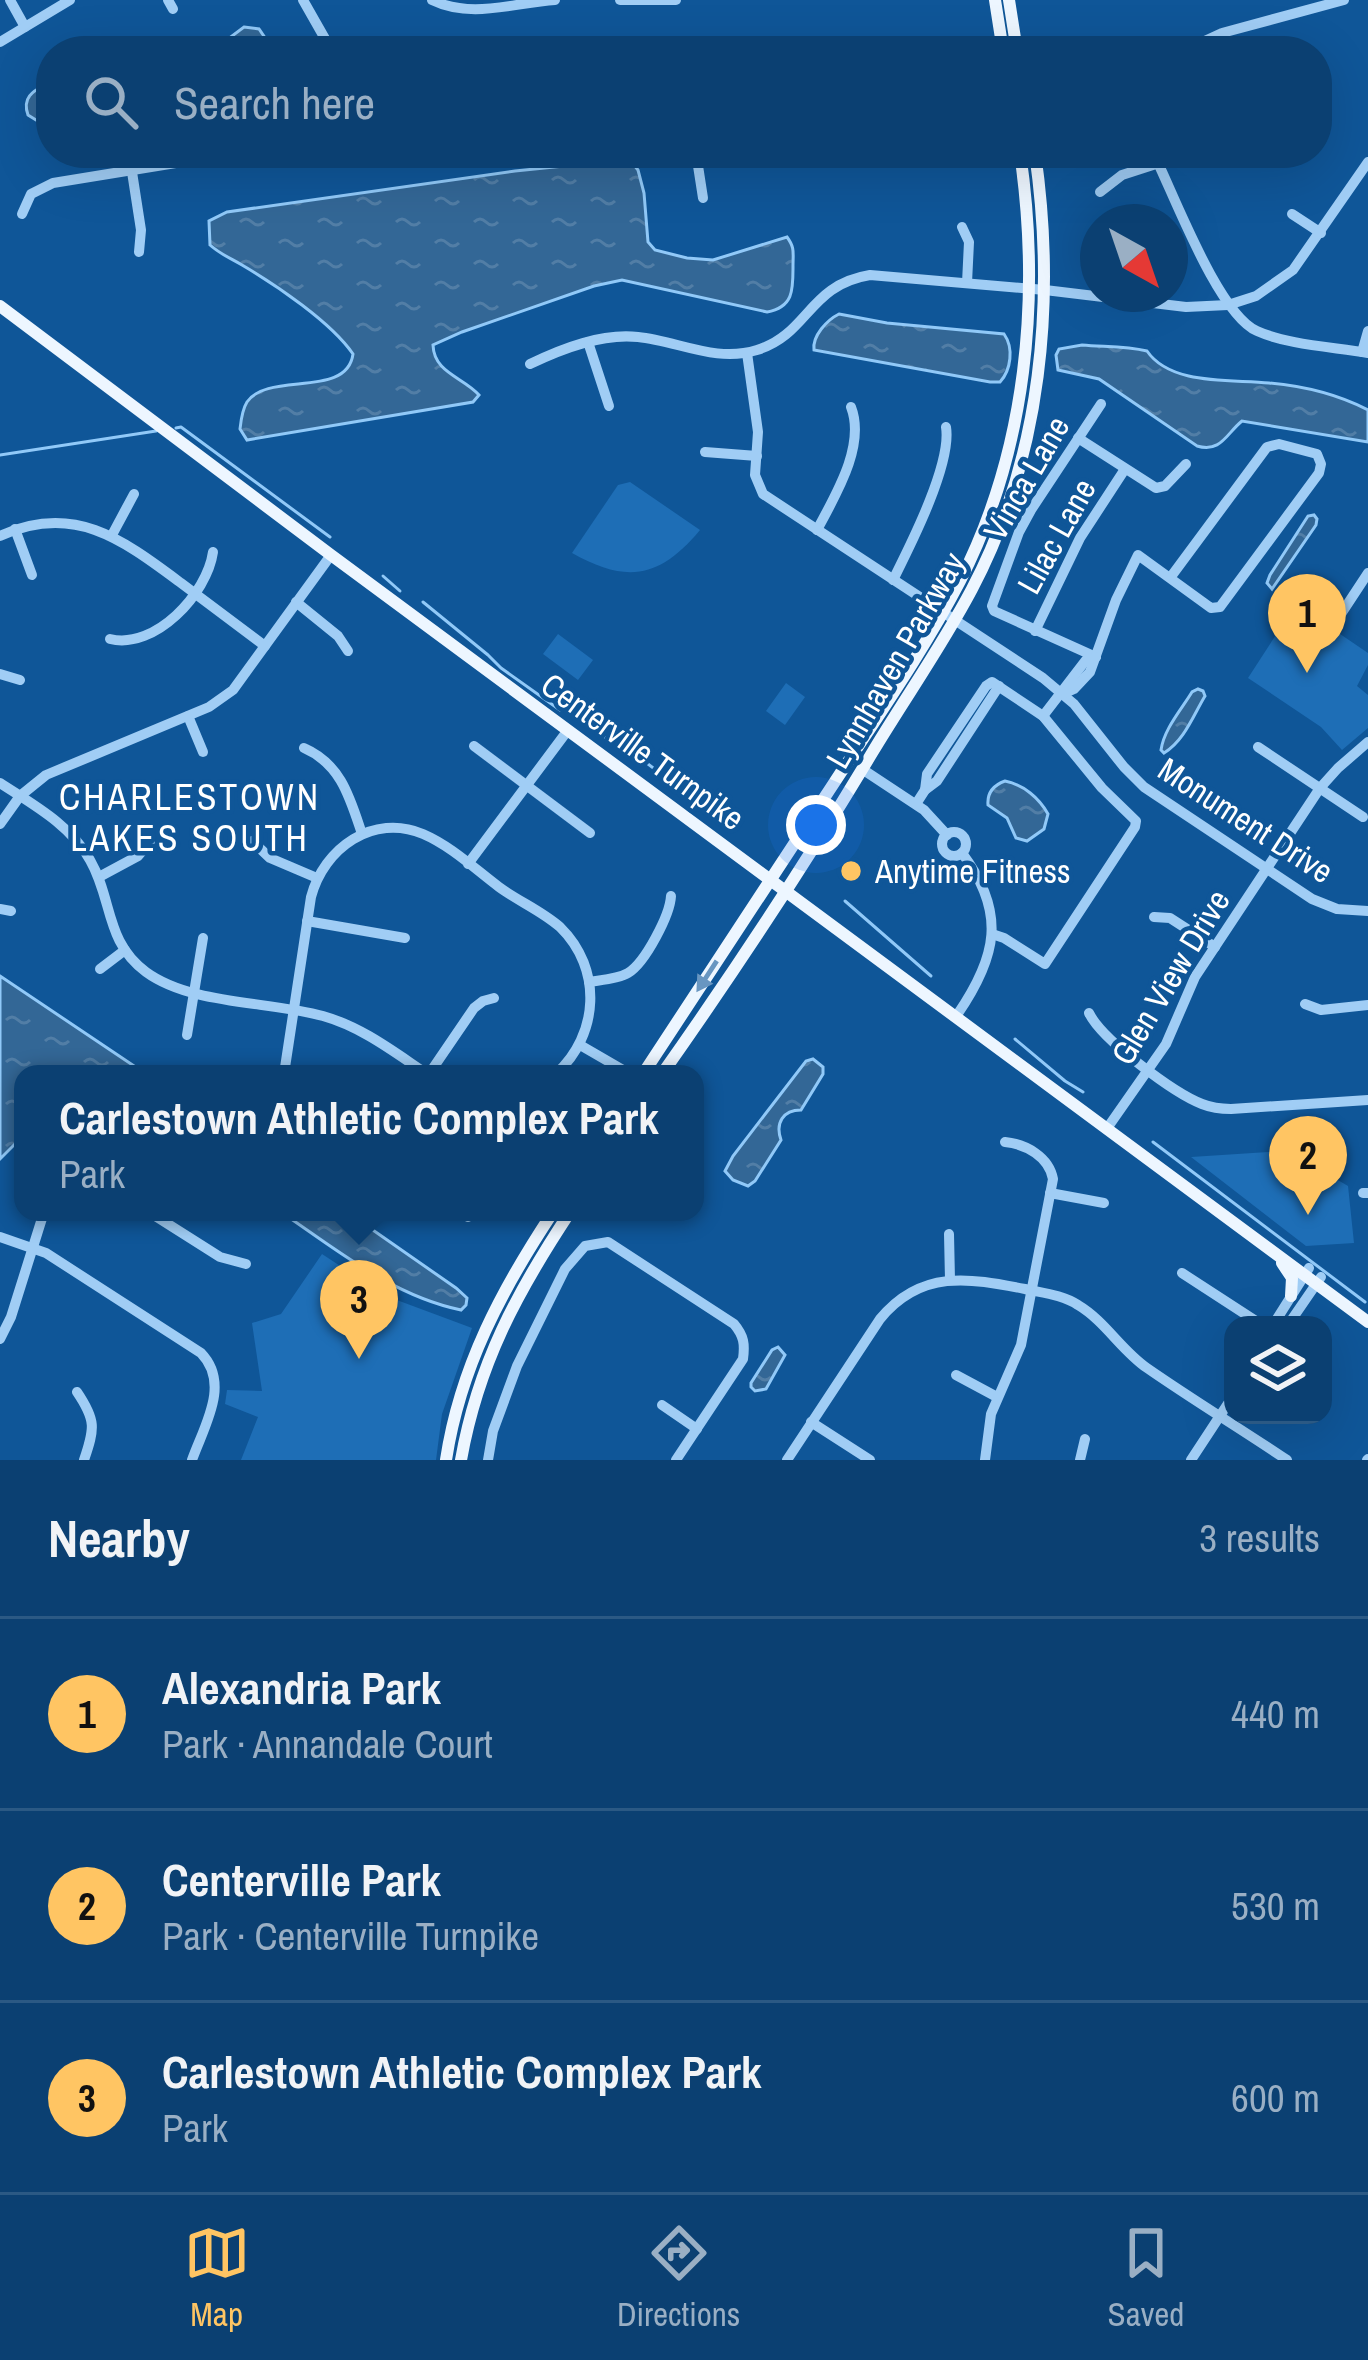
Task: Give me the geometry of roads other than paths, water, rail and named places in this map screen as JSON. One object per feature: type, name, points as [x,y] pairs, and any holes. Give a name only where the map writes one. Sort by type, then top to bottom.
[{"type":"main road","points":[[995,0],[1001,36]]},
{"type":"main road","points":[[1009,0],[1015,36]]},
{"type":"main road","name":"Lynnhaven Parkway","points":[[649,1065],[948,617],[1004,463],[1024,365],[1029,288],[1026,168]]},
{"type":"main road","name":"Lynnhaven Parkway","points":[[668,1065],[787,890],[991,547],[1023,452],[1036,387],[1045,290],[1044,229],[1029,168]]},
{"type":"main road","name":"Centerville Turnpike","points":[[0,306],[568,730],[1118,1130],[1368,1322]]},
{"type":"main road","name":"Centerville Turnpike","points":[[1108,1127],[1264,1245],[1368,1312]]},
{"type":"main road","points":[[446,1460],[457,1406],[485,1327],[547,1221]]},
{"type":"main road","points":[[461,1460],[476,1393],[502,1326],[564,1221]]},
{"type":"main road","points":[[1264,1245],[1292,1278],[1291,1296]]},
{"type":"street","points":[[10,0],[25,27]]},
{"type":"street","points":[[0,43],[70,0]]},
{"type":"street","points":[[303,0],[323,36]]},
{"type":"street","points":[[432,0],[468,10],[555,0]]},
{"type":"street","points":[[620,0],[676,0]]},
{"type":"street","points":[[1216,36],[1344,0]]},
{"type":"street","points":[[530,364],[588,342],[622,336],[721,355],[747,353],[781,339],[822,295],[843,281],[870,274],[1186,308],[1228,305],[1256,296],[1303,259],[1368,162]]},
{"type":"street","points":[[22,214],[27,200],[53,183],[154,168]]},
{"type":"street","points":[[698,168],[703,198]]},
{"type":"street","points":[[1100,191],[1122,175],[1144,168]]},
{"type":"street","points":[[1161,168],[1228,305],[1243,323],[1263,334],[1365,352],[1368,332]]},
{"type":"street","points":[[132,172],[141,230],[139,252]]},
{"type":"street","points":[[1292,214],[1321,232]]},
{"type":"street","points":[[962,227],[970,242],[967,283]]},
{"type":"street","points":[[852,262],[856,277]]},
{"type":"street","points":[[588,342],[609,406]]},
{"type":"street","name":"Monument Drive","points":[[747,353],[757,414],[754,475],[763,494],[1063,694],[1140,784],[1324,905],[1368,911]]},
{"type":"street","name":"Vinca Lane","points":[[1096,657],[994,611],[992,606],[1030,510],[1101,404]]},
{"type":"street","points":[[817,530],[852,448],[855,422],[851,407]]},
{"type":"street","points":[[893,580],[933,488],[947,444],[946,428]]},
{"type":"street","points":[[1078,438],[1152,487],[1161,488],[1186,464]]},
{"type":"street","points":[[1043,716],[1090,672],[1138,555],[1211,608],[1222,605],[1319,473],[1322,464],[1317,454],[1279,444],[1267,447],[1170,578]]},
{"type":"street","points":[[705,452],[757,456]]},
{"type":"street","name":"Lilac Lane","points":[[1035,631],[1080,538],[1125,469]]},
{"type":"street","points":[[112,536],[134,494]]},
{"type":"street","points":[[0,536],[61,523],[88,526],[112,536],[265,646]]},
{"type":"street","points":[[15,530],[32,575]]},
{"type":"street","points":[[110,639],[126,641],[176,618],[208,573],[213,552]]},
{"type":"street","points":[[0,824],[20,796],[46,775],[224,699],[332,555]]},
{"type":"street","points":[[1341,614],[1368,573]]},
{"type":"street","points":[[296,602],[338,636],[347,651]]},
{"type":"street","points":[[0,674],[20,680]]},
{"type":"street","points":[[916,804],[937,781],[999,686],[1043,716],[1134,818],[1135,827],[1045,964],[992,934]]},
{"type":"street","points":[[188,716],[203,752]]},
{"type":"street","points":[[468,864],[568,730]]},
{"type":"street","name":"Glen View Drive","points":[[1108,1127],[1166,1043],[1195,977],[1320,788],[1368,742]]},
{"type":"street","points":[[474,746],[590,833]]},
{"type":"street","points":[[1258,747],[1363,817]]},
{"type":"street","points":[[304,748],[326,760],[338,774],[362,834]]},
{"type":"street","points":[[862,769],[916,804],[947,835],[944,850],[953,856],[962,854],[985,889],[992,934],[981,978],[957,1016]]},
{"type":"street","points":[[0,783],[77,841],[99,877],[112,927],[124,950],[149,974],[194,993],[293,1009],[349,1026],[413,1065]]},
{"type":"street","points":[[1122,808],[1140,784]]},
{"type":"street","points":[[285,1065],[317,878],[340,846],[385,829],[417,832],[439,843],[565,932],[589,982],[590,1010],[580,1045],[563,1065]]},
{"type":"street","points":[[252,841],[270,858],[317,878]]},
{"type":"street","points":[[99,877],[138,856],[150,842]]},
{"type":"street","points":[[589,982],[634,968],[666,918],[671,896]]},
{"type":"street","points":[[1154,917],[1170,918],[1215,947]]},
{"type":"street","points":[[307,921],[405,938]]},
{"type":"street","points":[[187,1034],[202,938]]},
{"type":"street","points":[[100,969],[124,950]]},
{"type":"street","points":[[434,1065],[474,1008],[494,998]]},
{"type":"street","points":[[1305,1004],[1321,1010],[1368,1005]]},
{"type":"street","points":[[1089,1013],[1105,1036],[1149,1070],[1189,1098],[1221,1109],[1368,1100]]},
{"type":"street","points":[[580,1045],[614,1065]]},
{"type":"street","points":[[985,1460],[997,1397],[1022,1345],[1052,1172],[1022,1145],[1005,1142]]},
{"type":"street","points":[[1050,1193],[1104,1204]]},
{"type":"street","points":[[1,1335],[41,1221]]},
{"type":"street","points":[[163,1221],[220,1257],[246,1264]]},
{"type":"street","points":[[949,1234],[950,1280]]},
{"type":"street","points":[[0,1237],[33,1247],[85,1277],[208,1360],[216,1376],[216,1392],[192,1460]]},
{"type":"street","points":[[488,1460],[493,1431],[517,1366],[565,1269],[594,1242],[608,1242],[649,1266],[742,1334],[743,1359],[676,1460]]},
{"type":"street","points":[[1181,1273],[1248,1316]]},
{"type":"street","points":[[1279,1316],[1291,1296],[1313,1276]]},
{"type":"street","points":[[1293,1316],[1313,1276]]},
{"type":"street","points":[[787,1460],[892,1305],[916,1289],[950,1280],[980,1280],[1062,1297],[1082,1307],[1133,1359],[1287,1460]]},
{"type":"street","points":[[956,1375],[997,1397]]},
{"type":"street","points":[[76,1392],[93,1424],[84,1460]]},
{"type":"street","points":[[662,1406],[697,1429]]},
{"type":"street","points":[[1191,1460],[1224,1410]]},
{"type":"street","points":[[812,1422],[871,1460]]},
{"type":"street","points":[[1080,1460],[1085,1439]]},
{"type":"water","points":[[244,27],[259,29],[264,36],[232,36]]},
{"type":"water","points":[[36,89],[36,120],[26,108]]},
{"type":"water","points":[[636,168],[644,193],[648,242],[655,250],[687,258],[713,260],[787,237],[793,254],[787,301],[767,312],[622,280],[594,286],[433,345],[438,362],[479,395],[473,402],[247,440],[240,429],[242,415],[257,393],[337,376],[348,368],[353,354],[302,305],[210,245],[209,221],[227,212],[515,171]]},
{"type":"water","points":[[839,314],[1004,334],[1009,365],[1000,382],[990,382],[814,350],[821,329]]},
{"type":"water","points":[[1082,345],[1147,351],[1171,370],[1186,375],[1282,384],[1333,396],[1368,410],[1368,442],[1242,421],[1218,445],[1197,446],[1099,379],[1058,370],[1059,349]]},
{"type":"water","points":[[1314,515],[1316,525],[1272,589],[1267,583],[1270,575],[1308,516]]},
{"type":"water","points":[[1198,689],[1205,696],[1183,735],[1164,753],[1169,727]]},
{"type":"water","points":[[1005,781],[1030,793],[1048,814],[1044,829],[1027,841],[1016,838],[1007,818],[988,805],[992,790]]},
{"type":"water","points":[[0,976],[133,1065],[14,1065],[14,1145],[0,1159]]},
{"type":"water","points":[[813,1059],[823,1067],[823,1074],[801,1110],[782,1119],[781,1140],[755,1181],[748,1186],[733,1180],[725,1171],[733,1156],[806,1061]]},
{"type":"water","points":[[294,1221],[360,1221],[456,1288],[467,1298],[466,1305],[461,1310],[412,1294]]},
{"type":"water","points":[[778,1347],[785,1355],[766,1389],[755,1391],[751,1383]]},
{"type":"waterway","points":[[176,428],[181,427],[330,537]]},
{"type":"waterway","points":[[0,455],[156,431]]},
{"type":"waterway","points":[[383,576],[400,591]]},
{"type":"waterway","points":[[423,602],[560,710]]},
{"type":"waterway","points":[[593,730],[640,758],[717,816]]},
{"type":"waterway","points":[[845,901],[931,976]]},
{"type":"waterway","points":[[1015,1039],[1083,1092]]},
{"type":"waterway","points":[[1153,1142],[1365,1302]]},
{"type":"place","name":"Alexandria Park","points":[[1307,673]]},
{"type":"place","name":"Anytime Fitness","points":[[851,871]]},
{"type":"place","name":"Centerville Park","points":[[1308,1215]]},
{"type":"place","name":"Carlestown Athletic Complex Park","points":[[359,1359]]},
{"type":"district","name":"CHARLESTOWN LAKES SOUTH","points":[[190,818]]}]
